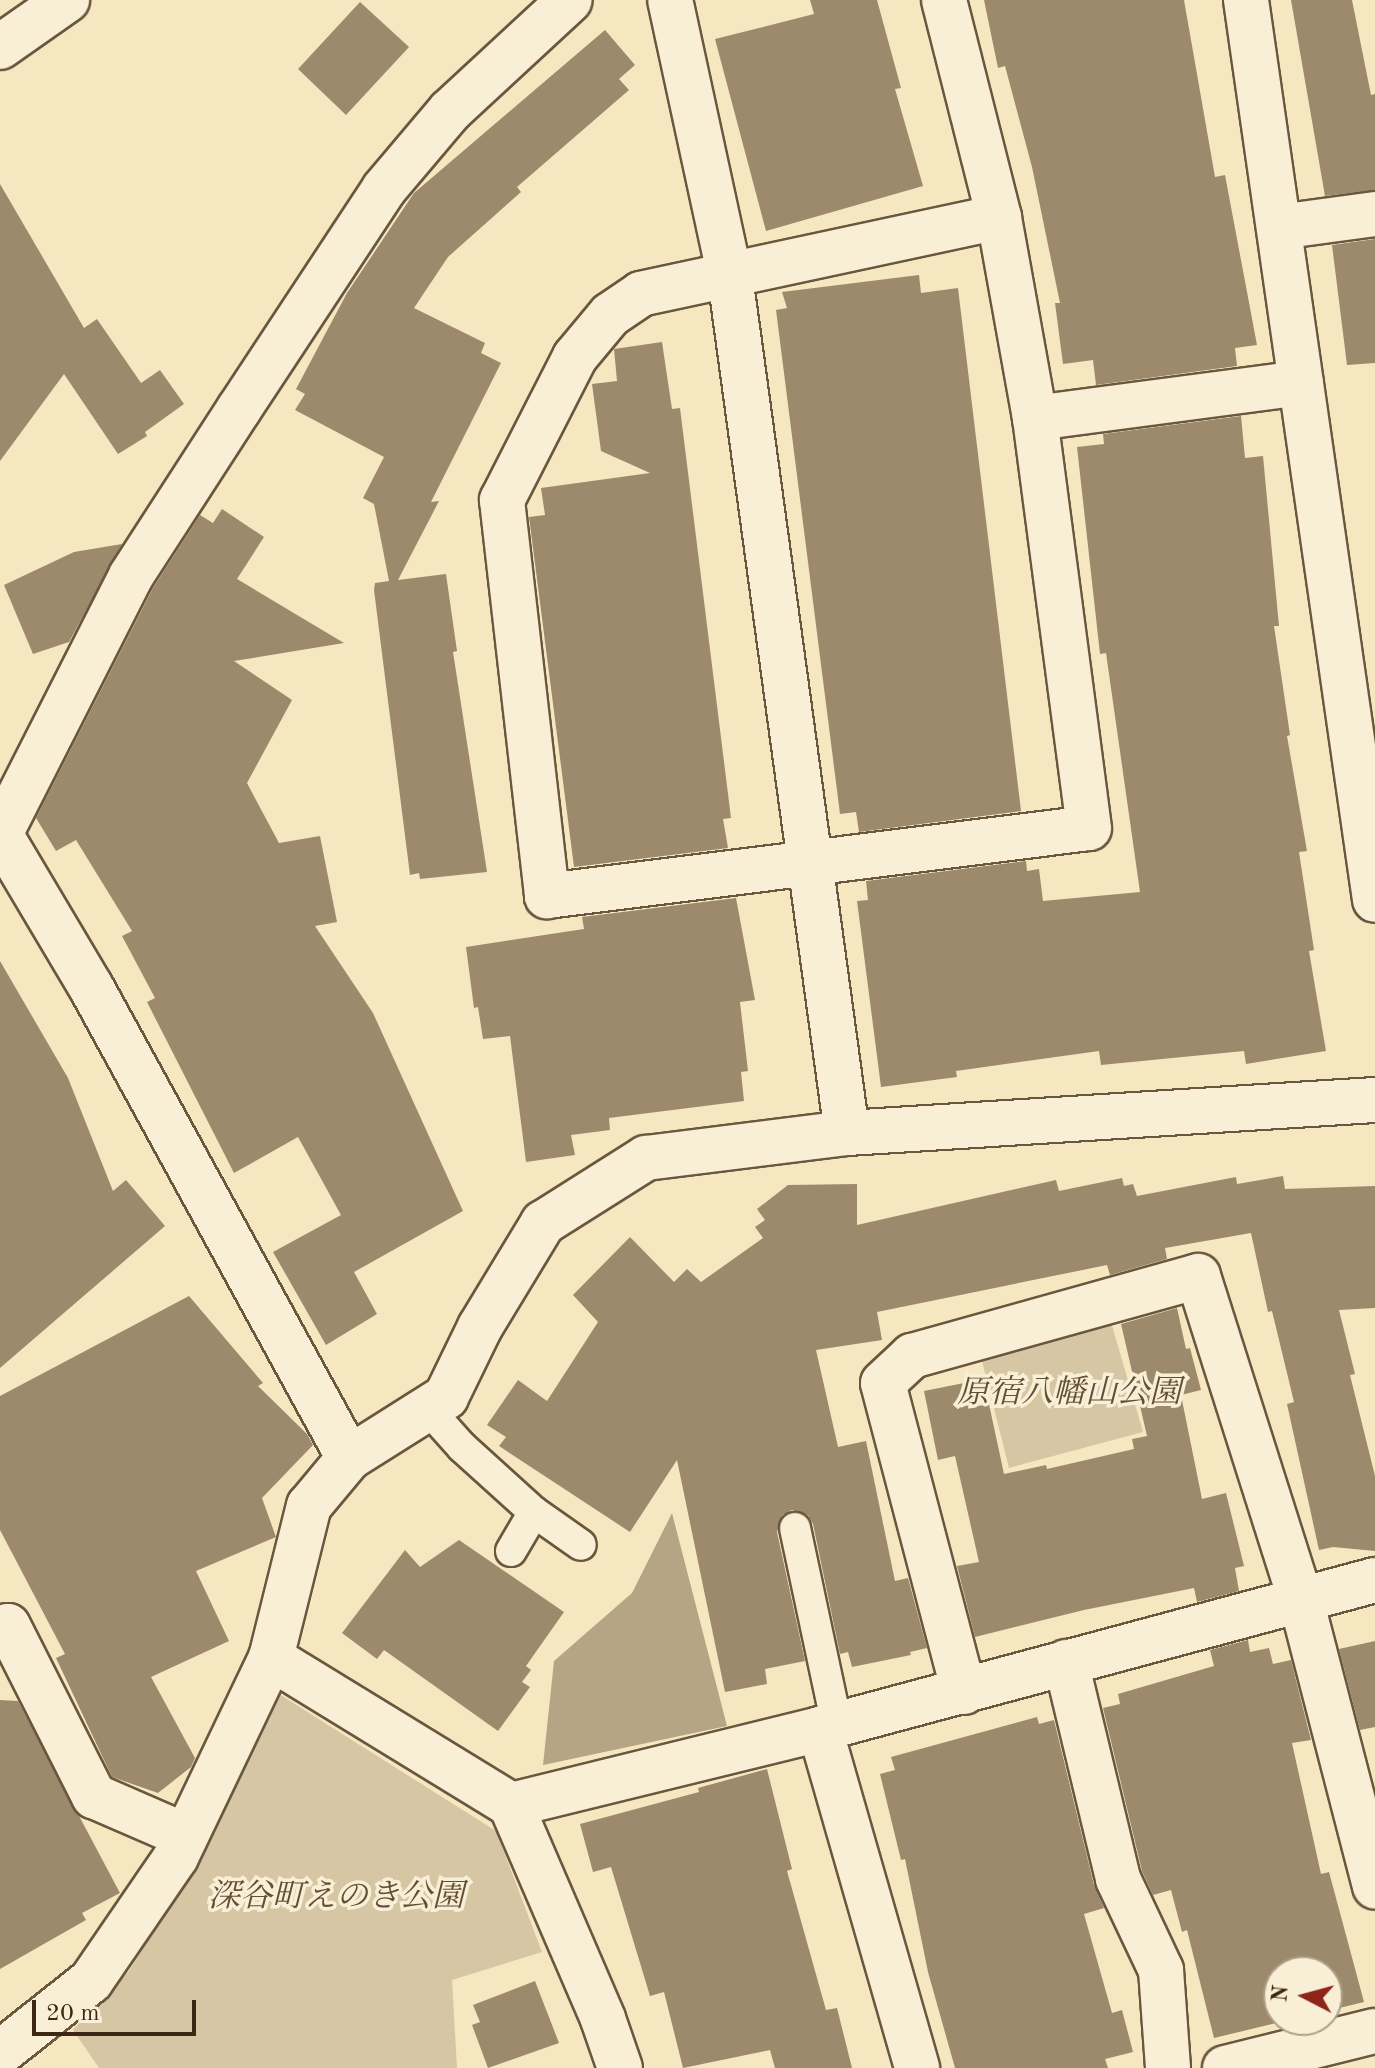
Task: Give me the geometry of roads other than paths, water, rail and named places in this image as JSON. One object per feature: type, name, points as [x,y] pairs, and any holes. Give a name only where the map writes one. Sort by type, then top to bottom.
[{"type":"street","points":[[0,47],[67,0]]},
{"type":"street","points":[[349,1458],[91,987],[0,834],[131,576],[384,189],[450,111],[570,0]]},
{"type":"street","points":[[670,0],[730,277],[847,1133]]},
{"type":"street","points":[[944,0],[999,217],[1035,418],[1089,828],[547,896],[502,500],[575,357],[610,315],[641,294],[999,217]]},
{"type":"street","points":[[1246,0],[1375,900]]},
{"type":"street","points":[[1279,227],[1375,214]]},
{"type":"street","points":[[1035,418],[1301,383]]},
{"type":"street","points":[[0,2053],[91,1981],[176,1857],[271,1658],[309,1506],[349,1458],[446,1397],[480,1327],[543,1223],[646,1158],[847,1133],[1375,1100]]},
{"type":"street","points":[[964,1692],[883,1383],[912,1356],[1198,1276],[1301,1600],[1375,1887]]},
{"type":"street","points":[[511,1805],[964,1692],[1375,1580]]},
{"type":"street","points":[[0,1628],[8,1626],[94,1796],[186,1836]]},
{"type":"street","points":[[271,1658],[511,1805],[603,2019],[620,2068]]},
{"type":"street","points":[[1066,1662],[1118,1879],[1161,1970],[1168,2068]]},
{"type":"street","points":[[828,1727],[917,2068]]},
{"type":"street","points":[[1225,2068],[1375,2031]]},
{"type":"lane","points":[[428,1409],[462,1447],[534,1512],[581,1545]]},
{"type":"lane","points":[[511,1551],[534,1512]]},
{"type":"lane","points":[[795,1528],[828,1727]]},
{"type":"park label","name":"原宿八幡山公園","points":[[1069,1394]]},
{"type":"park label","name":"深谷町えのき公園","points":[[336,1898]]}]
